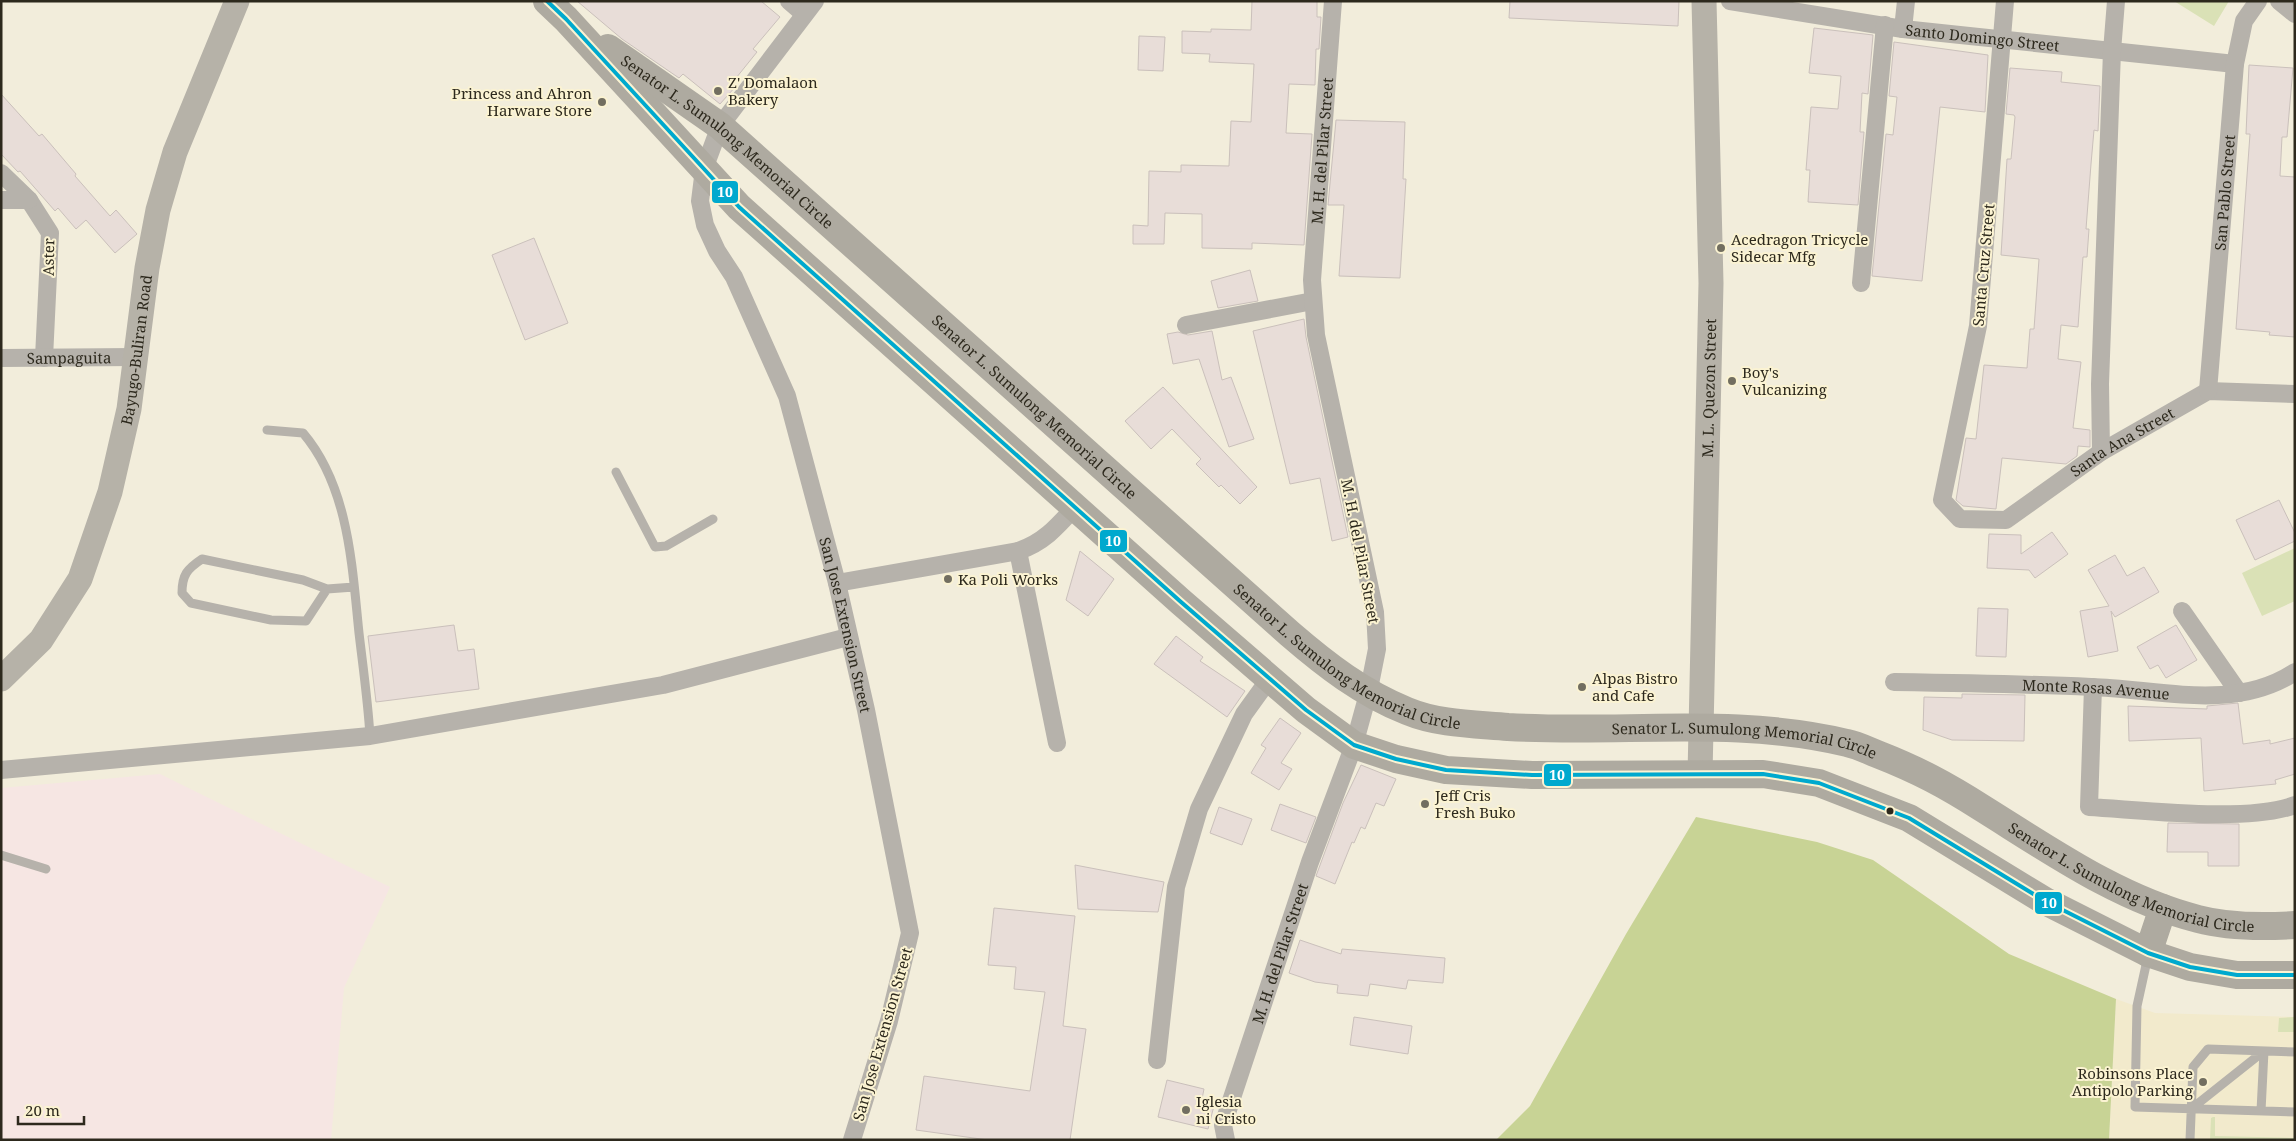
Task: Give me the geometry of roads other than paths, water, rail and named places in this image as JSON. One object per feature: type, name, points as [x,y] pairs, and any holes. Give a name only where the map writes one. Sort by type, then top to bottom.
[{"type":"main road","name":"Senator L. Sumulong Memorial Circle","points":[[556,10],[720,126],[1290,634],[1330,668],[1368,694],[1409,712],[1452,723],[1546,729],[1700,728],[1769,731],[1848,743],[1927,775],[2095,878],[2163,908],[2200,920],[2236,925],[2295,925]]},
{"type":"main road","name":"Senator L. Sumulong Memorial Circle","points":[[556,10],[739,208],[1181,602],[1306,710],[1354,745],[1396,760],[1446,770],[1532,774],[1763,774],[1819,783],[1909,818],[2045,902],[2148,953],[2190,967],[2236,975],[2295,975]]},
{"type":"main road","points":[[2148,953],[2163,908]]},
{"type":"street","name":"Bayugo-Buliran Road","points":[[1,679],[41,640],[80,579],[110,492],[129,409],[147,268],[158,210],[175,152],[237,1]]},
{"type":"street","points":[[789,1],[810,8]]},
{"type":"street","name":"M. H. del Pilar Street","points":[[1226,1140],[1223,1125],[1310,862],[1354,745],[1368,694],[1376,649],[1375,612],[1316,335],[1313,270],[1333,1]]},
{"type":"street","name":"M. L. Quezon Street","points":[[1700,774],[1711,283],[1704,1]]},
{"type":"street","name":"Santo Domingo Street","points":[[1730,1],[1903,29],[2001,41],[2235,64]]},
{"type":"street","points":[[1903,29],[1906,1]]},
{"type":"street","name":"Santa Cruz Street","points":[[1960,519],[1942,500],[1978,326],[2005,1]]},
{"type":"street","points":[[2101,452],[2100,374],[2112,52],[2116,1]]},
{"type":"street","name":"San Pablo Street","points":[[2208,391],[2235,64],[2244,21],[2258,1]]},
{"type":"street","points":[[2279,1],[2295,14]]},
{"type":"street","name":"San Jose Extension Street","points":[[810,8],[720,126],[704,169],[700,201],[705,225],[717,251],[734,277],[787,396],[837,583],[866,710],[910,933],[889,1021],[852,1140]]},
{"type":"street","points":[[1861,283],[1885,25]]},
{"type":"street","name":"Aster","points":[[1,173],[29,200],[50,233],[44,358]]},
{"type":"street","points":[[1,200],[29,200]]},
{"type":"street","points":[[1186,325],[1314,301]]},
{"type":"street","name":"Sampaguita","points":[[1,358],[136,357]]},
{"type":"street","points":[[2208,391],[2295,394]]},
{"type":"street","name":"Santa Ana Street","points":[[1960,519],[2006,520],[2101,452],[2208,391]]},
{"type":"street","points":[[837,583],[1018,551],[1036,546],[1050,535],[1075,507]]},
{"type":"street","points":[[1018,551],[1057,743]]},
{"type":"street","points":[[2182,611],[2239,693]]},
{"type":"street","points":[[1,770],[370,736],[663,686],[848,637]]},
{"type":"street","name":"Monte Rosas Avenue","points":[[1894,682],[2093,687],[2211,696],[2239,693],[2277,684],[2295,672]]},
{"type":"street","points":[[1157,1060],[1176,887],[1196,818],[1244,714],[1270,678]]},
{"type":"street","points":[[2093,687],[2089,807],[2235,814],[2282,810],[2295,805]]},
{"type":"lane","points":[[268,430],[303,433],[316,448],[340,504],[354,587],[370,736]]},
{"type":"lane","points":[[616,472],[655,547],[666,546],[713,519]]},
{"type":"lane","points":[[327,589],[306,621],[270,620],[191,603],[182,593],[182,578],[189,567],[202,559],[302,580],[327,589],[354,587]]},
{"type":"lane","points":[[1,855],[46,869]]},
{"type":"lane","points":[[2148,953],[2137,1006],[2135,1107],[2295,1112]]},
{"type":"lane","points":[[2190,1140],[2193,1067],[2208,1049],[2295,1052]]},
{"type":"lane","points":[[2191,1109],[2264,1051]]},
{"type":"lane","points":[[2260,1111],[2264,1051]]},
{"type":"place","name":"Z' Domalaon Bakery","points":[[718,91]]},
{"type":"place","name":"Princess and Ahron Harware Store","points":[[602,102]]},
{"type":"place","name":"Acedragon Tricycle Sidecar Mfg","points":[[1721,248]]},
{"type":"place","name":"Boy's Vulcanizing","points":[[1732,381]]},
{"type":"place","name":"Ka Poli Works","points":[[948,579]]},
{"type":"place","name":"Alpas Bistro and Cafe","points":[[1582,687]]},
{"type":"place","name":"Jeff Cris Fresh Buko","points":[[1425,804]]},
{"type":"place","name":"Robinsons Place Antipolo Parking","points":[[2203,1082]]},
{"type":"place","name":"Iglesia ni Cristo","points":[[1186,1110]]}]
